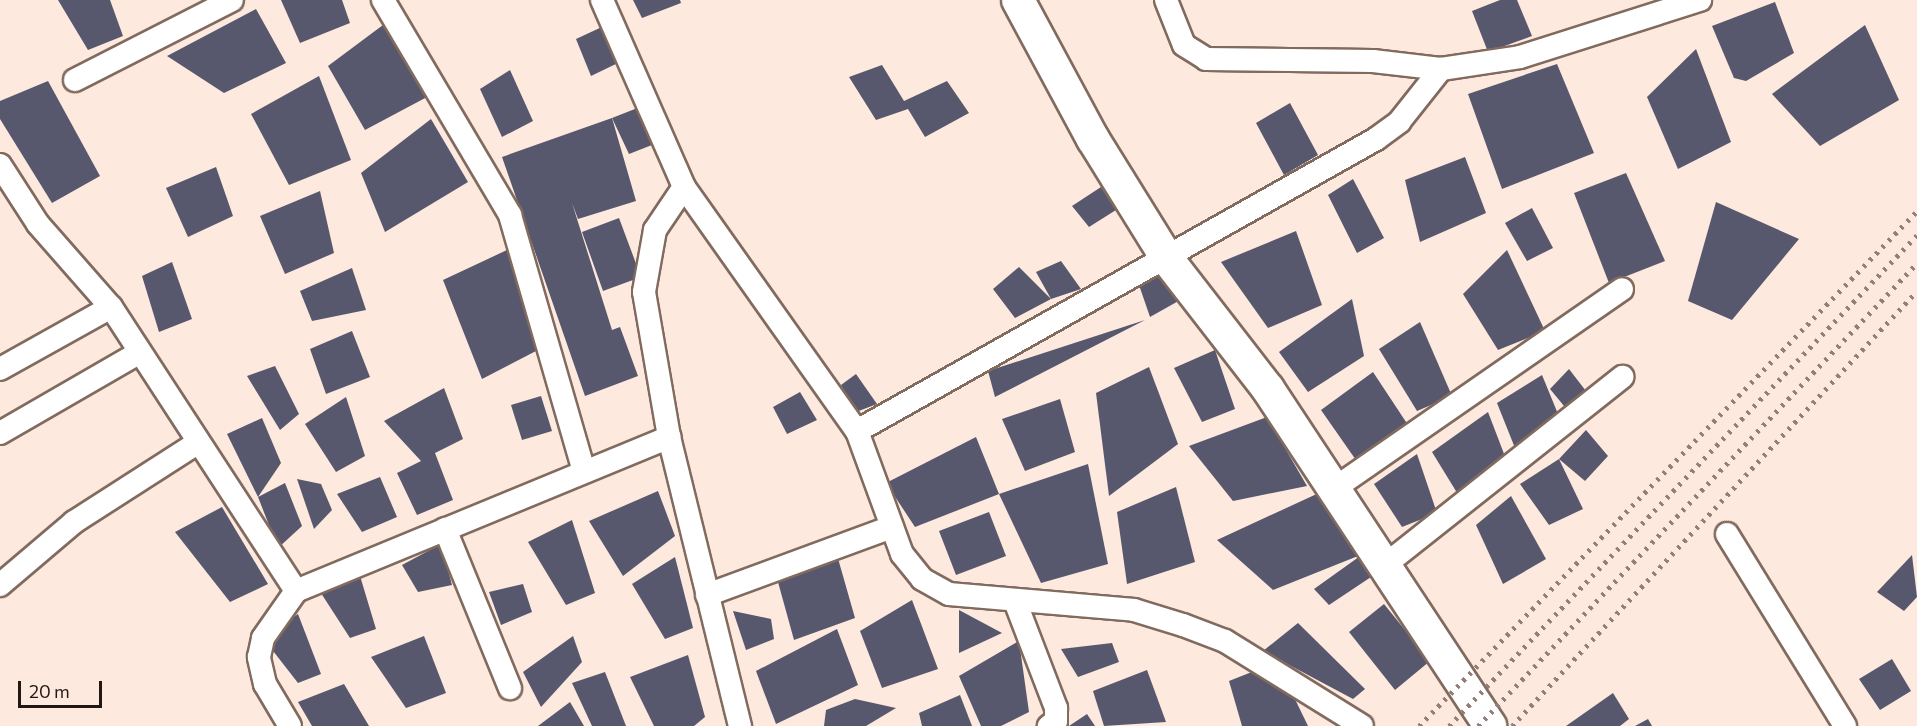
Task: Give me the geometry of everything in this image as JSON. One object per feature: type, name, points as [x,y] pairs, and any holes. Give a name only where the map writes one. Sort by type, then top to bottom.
[{"type":"street","points":[[75,80],[232,0]]},
{"type":"street","points":[[383,0],[510,215],[584,472]]},
{"type":"street","points":[[602,0],[684,187],[857,431],[902,554],[922,579],[949,594],[1134,610],[1183,625],[1225,641],[1362,726]]},
{"type":"street","points":[[1018,0],[1093,139],[1168,260],[1268,389],[1490,726]]},
{"type":"street","points":[[1166,0],[1184,45],[1206,59],[1372,61],[1441,69],[1520,57],[1700,0]]},
{"type":"street","points":[[857,431],[1168,260],[1376,140],[1399,122],[1441,69]]},
{"type":"street","points":[[0,165],[38,224],[111,307],[137,354],[296,591]]},
{"type":"street","points":[[684,187],[655,230],[644,292],[669,437],[740,726]]},
{"type":"street","points":[[1335,488],[1622,289]]},
{"type":"street","points":[[0,369],[111,307]]},
{"type":"street","points":[[0,434],[137,354]]},
{"type":"street","points":[[1385,565],[1622,377]]},
{"type":"street","points":[[290,726],[265,684],[259,657],[262,638],[296,591],[669,437]]},
{"type":"street","points":[[0,585],[74,522],[197,443]]},
{"type":"street","points":[[707,595],[892,527]]},
{"type":"street","points":[[445,529],[510,688]]},
{"type":"street","points":[[1727,534],[1845,726]]},
{"type":"street","points":[[1015,601],[1056,708],[1056,721],[1049,726]]},
{"type":"building","points":[[58,0],[110,0],[123,36],[88,50]]},
{"type":"building","points":[[281,0],[342,0],[350,23],[300,43]]},
{"type":"building","points":[[633,0],[680,0],[681,3],[642,18]]},
{"type":"building","points":[[1500,0],[1517,0],[1532,36],[1488,52],[1472,11]]},
{"type":"building","points":[[1775,2],[1794,53],[1746,81],[1734,78],[1712,26]]},
{"type":"building","points":[[256,9],[286,63],[224,93],[167,56]]},
{"type":"building","points":[[383,25],[427,97],[365,130],[328,66]]},
{"type":"building","points":[[1865,25],[1899,100],[1820,146],[1772,94]]},
{"type":"building","points":[[604,26],[620,62],[591,76],[576,39]]},
{"type":"building","points":[[1696,49],[1731,142],[1678,169],[1647,97]]},
{"type":"building","points":[[1557,64],[1594,153],[1502,189],[1468,94]]},
{"type":"building","points":[[882,65],[904,101],[947,81],[969,113],[925,137],[908,109],[876,120],[849,77]]},
{"type":"building","points":[[510,70],[533,121],[502,137],[480,89]]},
{"type":"building","points":[[319,76],[351,160],[289,185],[251,114]]},
{"type":"building","points":[[48,81],[100,176],[52,203],[0,119],[0,101]]},
{"type":"building","points":[[1290,103],[1318,155],[1284,175],[1256,123]]},
{"type":"building","points":[[640,107],[657,143],[629,154],[612,118]]},
{"type":"building","points":[[612,118],[636,201],[578,219],[572,203],[612,330],[620,327],[638,376],[585,396],[502,157]]},
{"type":"building","points":[[431,119],[468,182],[385,232],[361,173]]},
{"type":"building","points":[[1465,157],[1486,213],[1420,242],[1405,180]]},
{"type":"building","points":[[216,167],[233,216],[188,237],[166,188]]},
{"type":"building","points":[[1626,173],[1665,261],[1609,283],[1574,193]]},
{"type":"building","points":[[1353,179],[1384,238],[1357,253],[1328,195]]},
{"type":"building","points":[[1101,187],[1116,210],[1089,227],[1072,206]]},
{"type":"building","points":[[320,191],[334,253],[285,274],[260,216]]},
{"type":"building","points":[[1716,202],[1799,239],[1732,320],[1688,301]]},
{"type":"building","points":[[1532,208],[1553,248],[1527,261],[1505,223]]},
{"type":"building","points":[[619,218],[641,277],[603,291],[582,232]]},
{"type":"building","points":[[1296,231],[1322,305],[1268,328],[1221,262]]},
{"type":"building","points":[[507,250],[536,351],[482,379],[443,280]]},
{"type":"building","points":[[1507,250],[1545,331],[1498,350],[1463,294]]},
{"type":"building","points":[[1061,261],[1081,289],[1051,299],[1036,272]]},
{"type":"building","points":[[172,262],[192,319],[159,332],[142,276]]},
{"type":"building","points":[[1019,267],[1051,299],[1015,318],[993,289]]},
{"type":"building","points":[[352,268],[366,310],[312,321],[300,291]]},
{"type":"building","points":[[1159,270],[1182,299],[1150,317],[1138,282]]},
{"type":"building","points":[[1352,299],[1364,356],[1308,392],[1279,352]]},
{"type":"building","points":[[1145,320],[995,397],[988,371]]},
{"type":"building","points":[[1420,322],[1452,396],[1417,411],[1379,349]]},
{"type":"building","points":[[352,331],[370,377],[326,394],[310,349]]},
{"type":"building","points":[[1215,350],[1235,409],[1202,422],[1174,368]]},
{"type":"building","points":[[275,366],[299,414],[280,430],[247,376]]},
{"type":"building","points":[[1149,367],[1178,444],[1109,496],[1096,393]]},
{"type":"building","points":[[1569,369],[1589,395],[1569,412],[1550,389]]},
{"type":"building","points":[[1373,372],[1408,425],[1358,463],[1321,410]]},
{"type":"building","points":[[856,374],[877,404],[856,412],[841,385]]},
{"type":"building","points":[[1542,375],[1558,414],[1515,448],[1497,403]]},
{"type":"building","points":[[444,388],[463,439],[435,453],[453,500],[417,515],[397,473],[421,461],[384,421]]},
{"type":"building","points":[[800,392],[817,420],[787,434],[773,407]]},
{"type":"building","points":[[541,396],[552,431],[522,440],[511,405]]},
{"type":"building","points":[[346,397],[365,456],[336,472],[305,424]]},
{"type":"building","points":[[1060,399],[1075,452],[1025,471],[1002,419]]},
{"type":"building","points":[[1488,412],[1506,459],[1459,496],[1432,452]]},
{"type":"building","points":[[1267,417],[1307,486],[1233,501],[1189,446]]},
{"type":"building","points":[[262,418],[281,463],[258,497],[227,434]]},
{"type":"building","points":[[1586,430],[1608,456],[1585,481],[1559,459]]},
{"type":"building","points":[[976,437],[999,494],[915,527],[886,483]]},
{"type":"building","points":[[1417,454],[1437,513],[1402,527],[1374,484]]},
{"type":"building","points":[[1559,459],[1583,509],[1549,525],[1520,484]]},
{"type":"building","points":[[1088,464],[1108,564],[1041,583],[999,494]]},
{"type":"building","points":[[380,477],[397,517],[362,532],[337,494]]},
{"type":"building","points":[[297,479],[321,484],[332,510],[314,529]]},
{"type":"building","points":[[285,483],[302,526],[278,548],[258,497]]},
{"type":"building","points":[[1176,487],[1195,562],[1127,584],[1117,512]]},
{"type":"building","points":[[658,491],[675,536],[623,576],[589,521]]},
{"type":"building","points":[[1321,492],[1363,554],[1273,590],[1217,540]]},
{"type":"building","points":[[1511,496],[1546,559],[1503,584],[1476,525]]},
{"type":"building","points":[[222,507],[268,584],[230,602],[175,532]]},
{"type":"building","points":[[989,512],[1006,556],[956,575],[939,531]]},
{"type":"building","points":[[572,520],[595,593],[566,605],[528,542]]},
{"type":"building","points":[[441,544],[452,585],[418,592],[402,565]]},
{"type":"building","points":[[835,548],[855,618],[794,640],[778,582]]},
{"type":"building","points":[[1363,554],[1374,575],[1329,605],[1314,589]]},
{"type":"building","points":[[1912,555],[1917,597],[1904,611],[1877,592]]},
{"type":"building","points":[[675,557],[693,628],[665,639],[632,584]]},
{"type":"building","points":[[357,566],[376,629],[350,638],[319,590]]},
{"type":"building","points":[[523,584],[532,612],[501,625],[489,592]]},
{"type":"building","points":[[912,600],[938,669],[882,688],[860,631]]},
{"type":"building","points":[[1384,604],[1430,661],[1395,690],[1349,632]]},
{"type":"building","points":[[959,610],[1002,633],[959,653]]},
{"type":"building","points":[[733,611],[771,619],[774,639],[746,650]]},
{"type":"building","points":[[298,614],[321,674],[298,683],[263,638]]},
{"type":"building","points":[[1298,623],[1365,689],[1353,699],[1263,651]]},
{"type":"building","points":[[837,629],[858,685],[776,724],[756,671]]},
{"type":"building","points":[[424,636],[446,693],[406,708],[371,657]]},
{"type":"building","points":[[573,636],[582,662],[541,707],[523,672]]},
{"type":"building","points":[[1019,641],[1029,712],[1001,726],[981,726],[959,676]]},
{"type":"building","points":[[1112,643],[1119,662],[1078,677],[1061,649]]},
{"type":"building","points":[[688,655],[705,717],[694,726],[654,726],[630,677]]},
{"type":"building","points":[[1892,659],[1911,691],[1880,710],[1859,679]]},
{"type":"building","points":[[1277,662],[1308,726],[1242,726],[1229,681]]},
{"type":"building","points":[[1147,670],[1166,722],[1104,726],[1093,691]]},
{"type":"building","points":[[605,672],[626,726],[592,726],[572,683]]},
{"type":"building","points":[[344,684],[369,726],[312,726],[298,702]]},
{"type":"building","points":[[1613,693],[1629,719],[1620,726],[1566,726]]},
{"type":"building","points":[[960,695],[972,726],[922,726],[919,713]]},
{"type":"building","points":[[855,699],[896,708],[866,726],[824,726],[826,710]]},
{"type":"building","points":[[570,702],[584,726],[538,726]]},
{"type":"building","points":[[1087,714],[1095,726],[1069,726]]},
{"type":"building","points":[[1648,719],[1652,726],[1635,726]]},
{"type":"railway","points":[[1419,726],[1917,211]]},
{"type":"railway","points":[[1449,726],[1917,235]]},
{"type":"railway","points":[[1478,726],[1917,263]]},
{"type":"railway","points":[[1512,726],[1917,291]]}]
